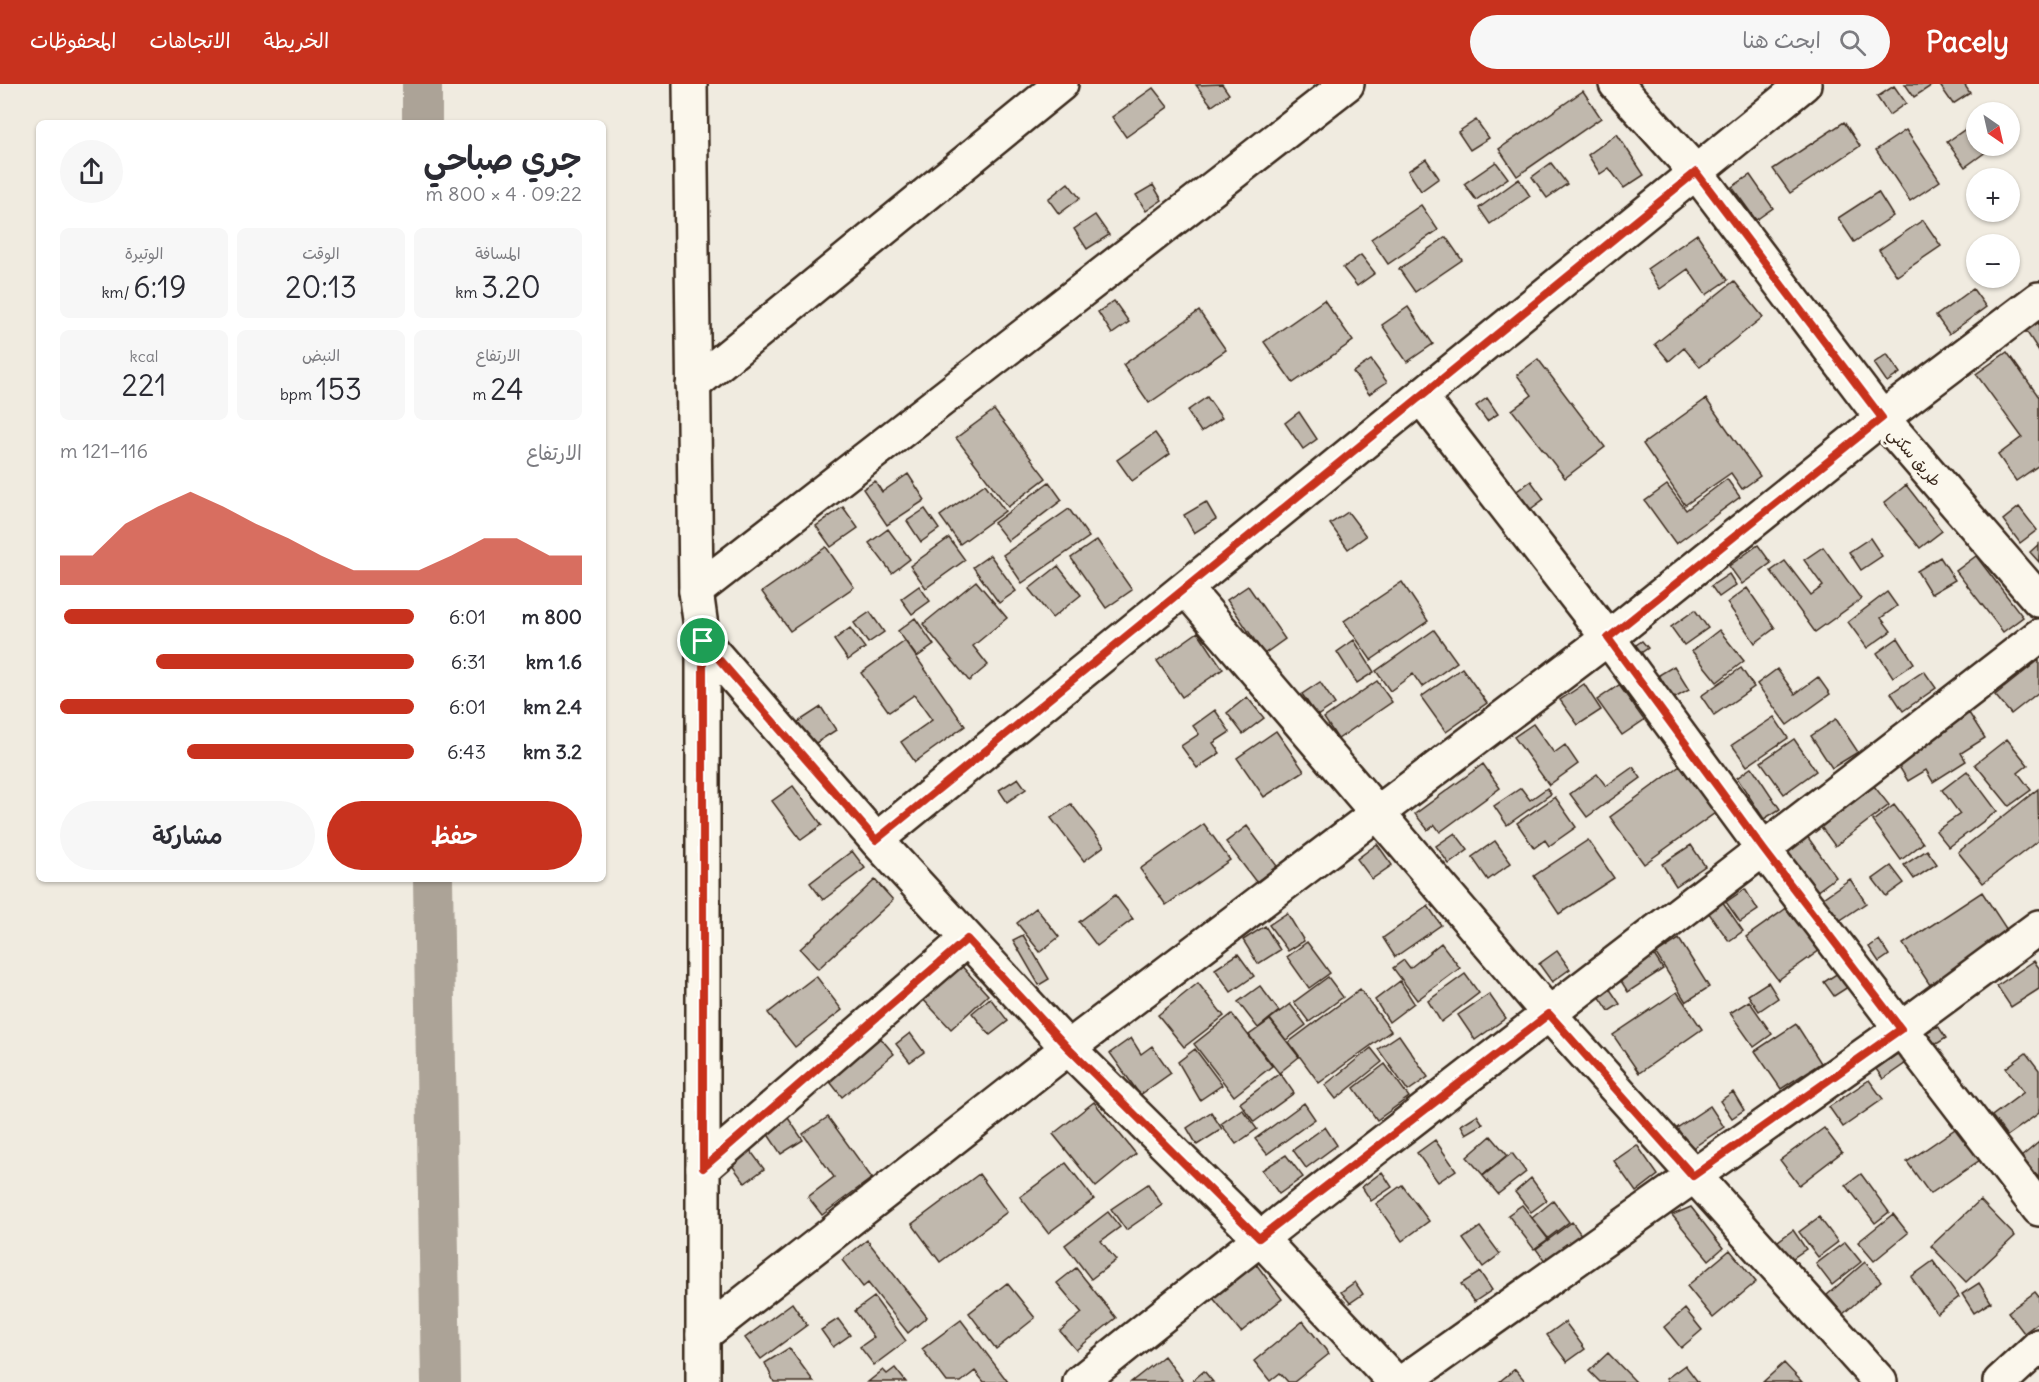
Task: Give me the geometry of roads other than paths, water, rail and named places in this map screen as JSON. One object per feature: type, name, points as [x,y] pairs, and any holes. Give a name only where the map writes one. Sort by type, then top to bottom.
[{"type":"street","points":[[690,84],[696,591],[703,641],[703,1382]]},
{"type":"street","points":[[693,385],[1061,84]]},
{"type":"street","points":[[696,591],[1347,84]]},
{"type":"street","name":"طريق سكني","points":[[1616,84],[1696,172],[1882,418],[2039,600]]},
{"type":"street","points":[[876,840],[1804,84]]},
{"type":"street","points":[[703,1335],[1068,1048],[1608,638],[1882,418],[2039,299]]},
{"type":"street","points":[[1421,397],[1608,638],[1764,850],[2039,1209]]},
{"type":"street","points":[[1186,589],[1549,1014],[1881,1382]]},
{"type":"street","points":[[1080,1382],[1259,1238],[2039,636]]},
{"type":"street","points":[[703,641],[876,840],[1068,1048],[1259,1238],[1395,1382]]},
{"type":"street","points":[[1403,1382],[1901,1029],[2039,927]]},
{"type":"street","points":[[703,1168],[967,939]]},
{"type":"street","points":[[2000,1382],[2039,1346]]},
{"type":"waterway","points":[[422,84],[422,120]]},
{"type":"waterway","points":[[433,882],[441,1382]]}]
